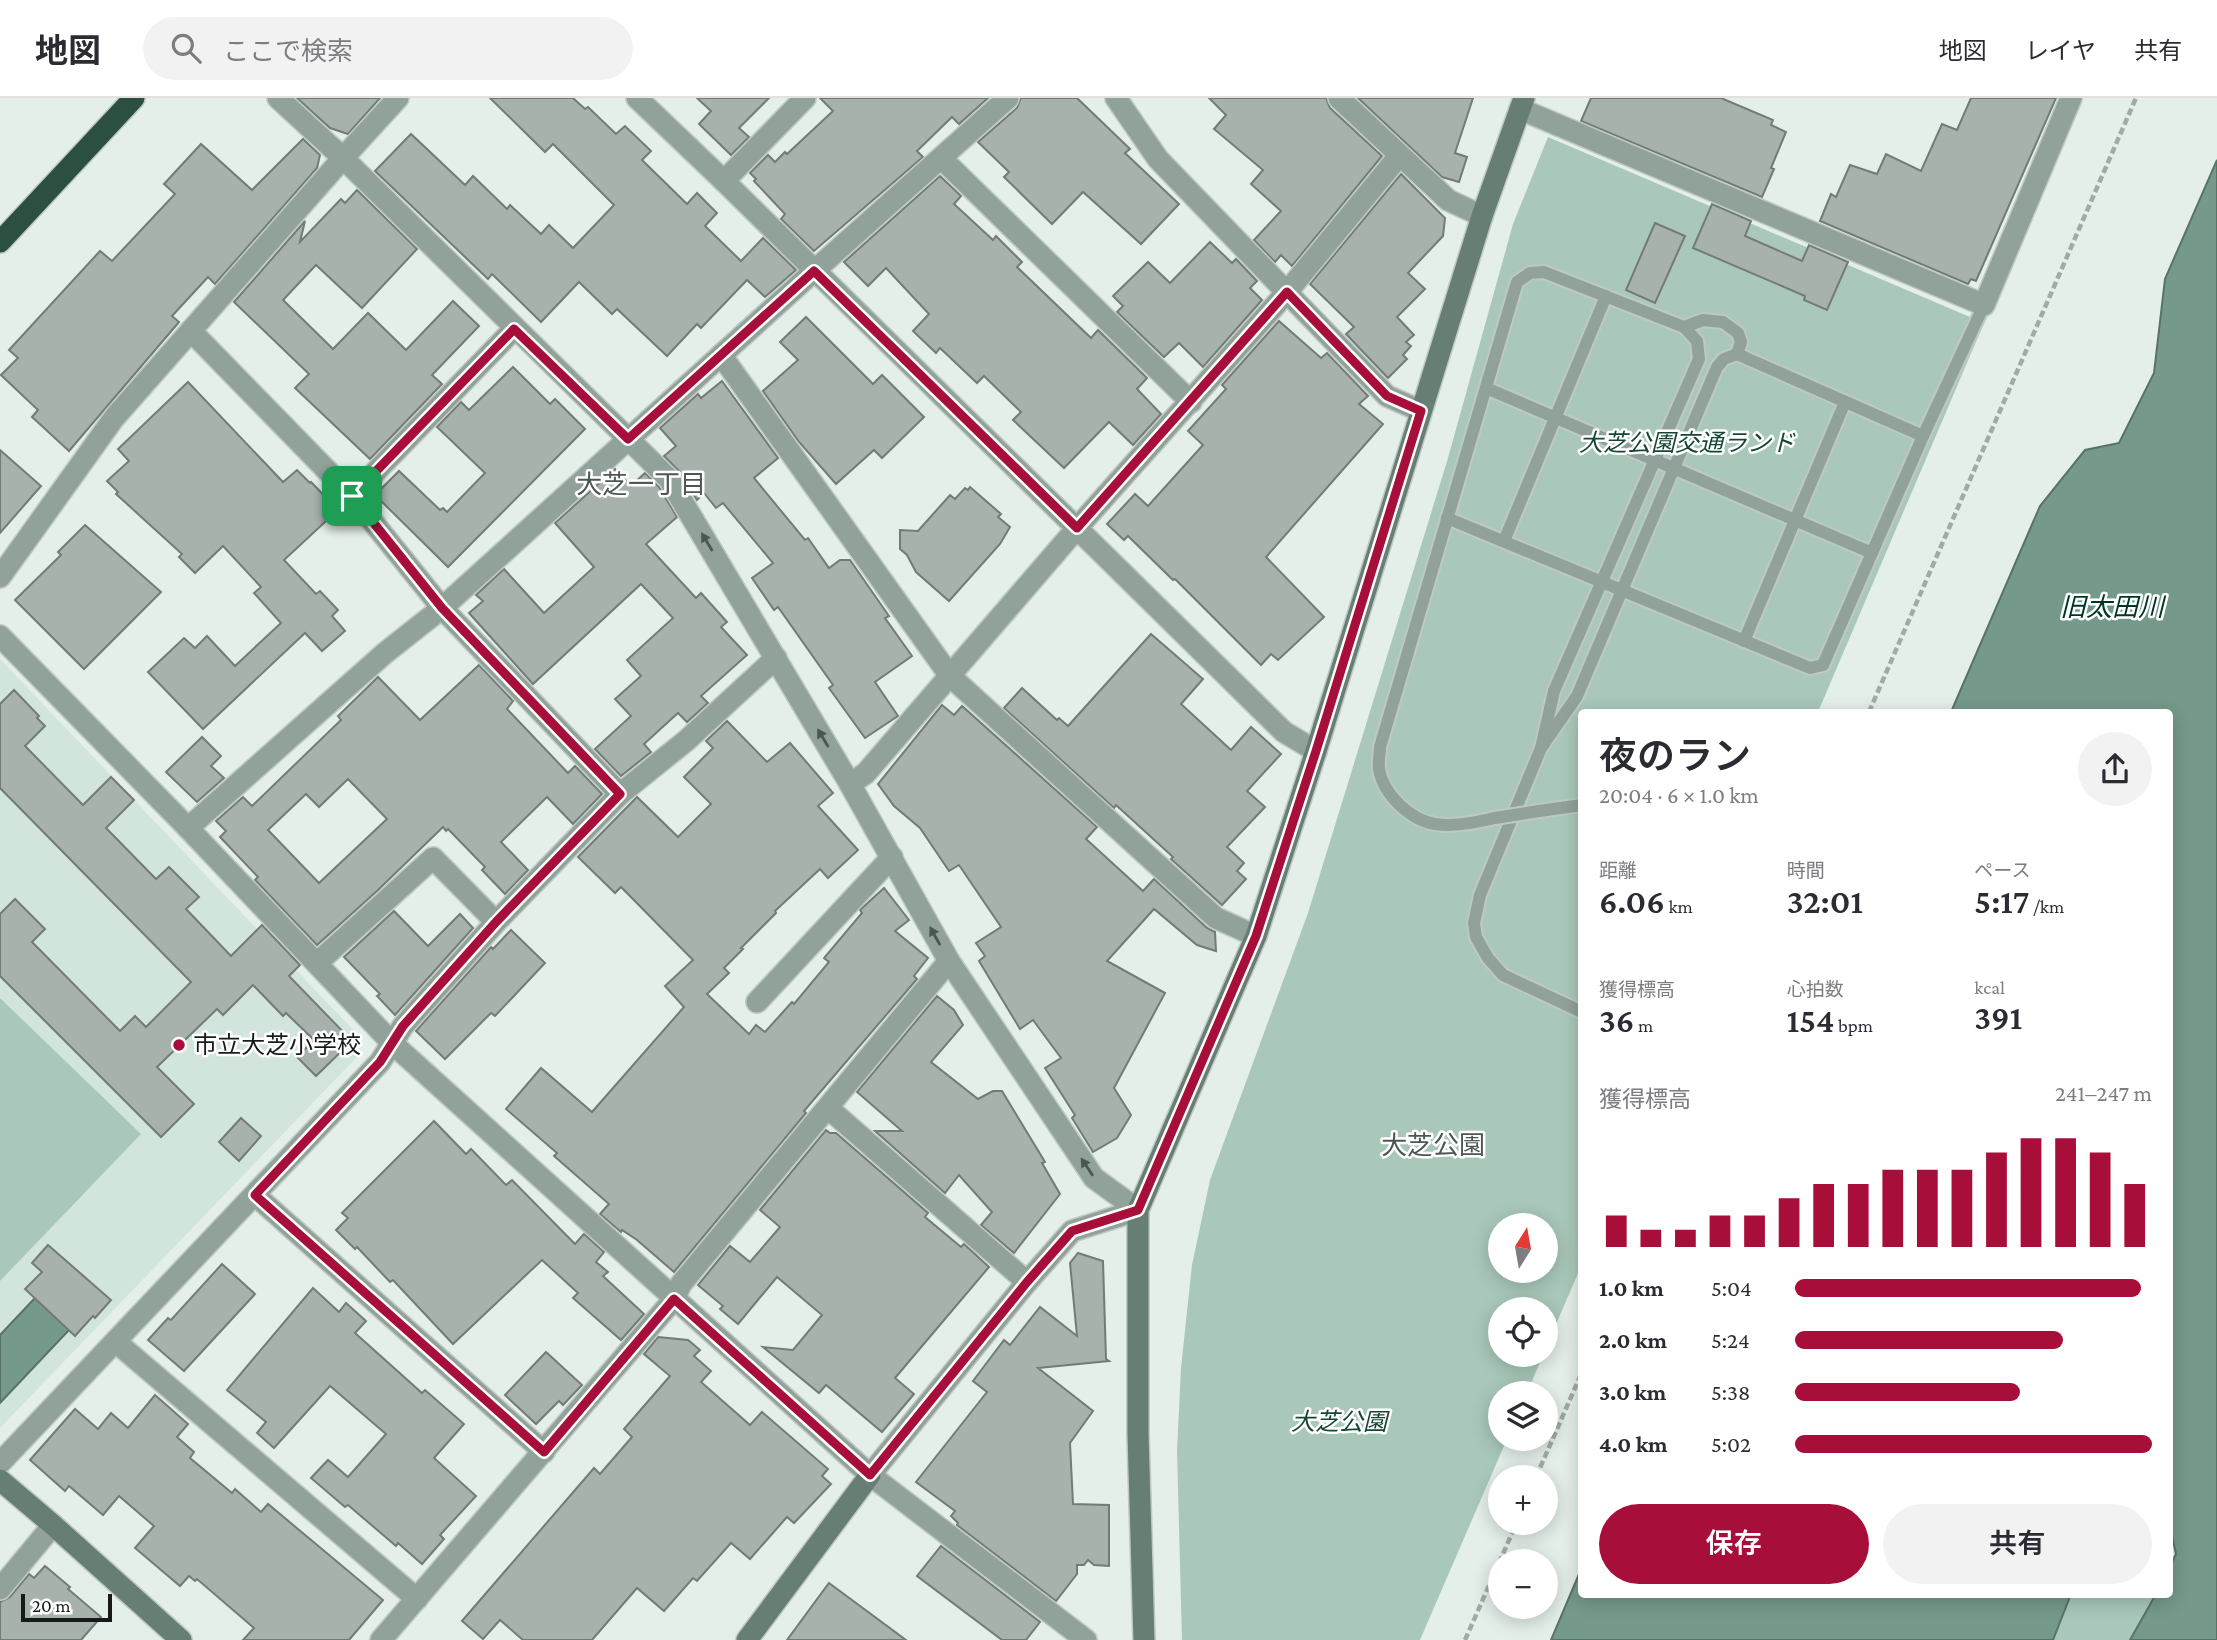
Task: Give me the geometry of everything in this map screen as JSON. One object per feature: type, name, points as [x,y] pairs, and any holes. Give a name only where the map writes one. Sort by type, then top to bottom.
[{"type":"highway","points":[[0,242],[134,98]]},
{"type":"street","points":[[278,98],[343,158],[669,479],[850,784],[949,961],[1094,1178],[1138,1210]]},
{"type":"street","points":[[0,577],[114,418],[398,98]]},
{"type":"street","points":[[637,98],[1284,732],[1316,751]]},
{"type":"street","points":[[724,181],[805,98]]},
{"type":"street","points":[[188,828],[384,653],[442,608],[1008,98]]},
{"type":"street","points":[[1116,98],[1158,159],[1387,396],[1421,411]]},
{"type":"street","points":[[1339,98],[1448,200],[1482,216]]},
{"type":"street","points":[[1144,1640],[1138,1434],[1138,1210],[1256,936],[1482,216],[1522,104],[1984,305],[2071,98]]},
{"type":"street","points":[[850,784],[866,773],[1077,528],[1191,402],[1287,292],[1399,156]]},
{"type":"street","points":[[942,158],[1191,402]]},
{"type":"street","points":[[352,496],[514,329]]},
{"type":"street","points":[[191,331],[352,496],[442,608],[620,794]]},
{"type":"street","points":[[722,355],[950,676],[1216,918],[1256,936]]},
{"type":"street","points":[[0,636],[188,828],[393,1044],[870,1475],[1086,1640]]},
{"type":"street","points":[[0,1463],[380,1062],[403,1026],[496,922],[620,794],[687,740],[776,658]]},
{"type":"street","points":[[757,1002],[892,857]]},
{"type":"street","points":[[317,963],[433,858],[496,922]]},
{"type":"street","points":[[381,1640],[674,1299],[681,1284],[949,961]]},
{"type":"street","points":[[828,1108],[1027,1282]]},
{"type":"street","points":[[255,1195],[544,1452]]},
{"type":"street","points":[[747,1640],[870,1475],[1027,1282],[1072,1231],[1138,1210]]},
{"type":"street","points":[[116,1342],[417,1599]]},
{"type":"street","points":[[0,1479],[181,1640]]},
{"type":"street","points":[[0,1588],[53,1525]]},
{"type":"lane","points":[[1578,806],[1539,811],[1495,818],[1465,824],[1434,824],[1411,814],[1388,793],[1379,769],[1380,747],[1517,282],[1530,273],[1544,272],[1684,327],[1698,341],[1699,359],[1554,691],[1541,748],[1480,895],[1474,923],[1476,937],[1488,958],[1503,975],[1578,1010]]},
{"type":"lane","points":[[1504,541],[1606,296]]},
{"type":"lane","points":[[1447,517],[1810,668],[1823,665],[1923,436],[1984,305]]},
{"type":"lane","points":[[1684,327],[1703,320],[1723,322],[1738,333],[1741,342],[1737,354]]},
{"type":"lane","points":[[1541,748],[1577,696],[1717,367],[1724,359],[1737,354],[1923,436]]},
{"type":"lane","points":[[1486,388],[1872,553]]},
{"type":"lane","points":[[1744,641],[1845,402]]},
{"type":"path","points":[[1870,709],[2136,98]]},
{"type":"path","points":[[1541,1465],[1578,1381]]},
{"type":"path","points":[[1465,1640],[1511,1535]]},
{"type":"shaded area","name":"市立大芝小学校","points":[[0,659],[357,1034],[358,1056],[0,1428]]},
{"type":"green space","name":"大芝公園交通ランド","points":[[1548,137],[1984,323],[1819,709],[1578,709],[1578,1273],[1558,1320],[1558,1297],[1488,1297],[1488,1367],[1538,1367],[1532,1381],[1488,1381],[1488,1451],[1502,1451],[1496,1465],[1488,1465],[1488,1483],[1420,1640],[1182,1640],[1177,1451],[1181,1368],[1192,1265],[1210,1180],[1308,913],[1448,458],[1513,224]]},
{"type":"green space","points":[[0,998],[141,1134],[0,1281]]},
{"type":"green space","points":[[2069,1598],[2154,1598],[2130,1640],[2053,1640]]},
{"type":"water","name":"旧太田川","points":[[2217,160],[2217,1640],[2130,1640],[2154,1598],[2173,1598],[2173,1560],[2176,1554],[2173,1541],[2173,709],[1952,709],[2040,506],[2085,450],[2119,443],[2154,373],[2165,279]]},
{"type":"water","points":[[35,1298],[69,1330],[0,1403],[0,1335]]},
{"type":"water","points":[[1578,1576],[1578,1598],[2069,1598],[2053,1640],[1551,1640]]},
{"type":"building","points":[[297,98],[380,98],[348,134],[330,128]]},
{"type":"building","points":[[490,98],[573,98],[585,109],[588,107],[616,134],[625,126],[651,151],[642,160],[687,204],[697,193],[717,213],[705,226],[741,261],[763,238],[796,270],[765,297],[747,280],[701,328],[697,324],[667,356],[617,309],[612,314],[579,282],[541,322],[492,274],[488,279],[375,171],[411,134],[465,185],[473,176],[507,209],[510,205],[541,234],[549,225],[573,248],[614,205],[553,144],[545,152]]},
{"type":"building","points":[[697,98],[769,98],[739,128],[749,137],[731,155],[699,124],[711,111]]},
{"type":"building","points":[[820,98],[988,98],[959,124],[952,117],[917,151],[923,157],[814,251],[781,219],[785,214],[754,181],[756,179],[750,173],[768,155],[775,162],[785,152],[787,154],[833,111]]},
{"type":"building","points":[[1021,98],[1077,98],[1130,149],[1125,153],[1179,204],[1141,244],[1083,192],[1052,224],[1004,177],[1009,172],[978,142],[1017,108]]},
{"type":"building","points":[[1209,98],[1326,98],[1330,108],[1382,156],[1292,266],[1281,255],[1275,262],[1254,240],[1281,211],[1251,184],[1263,170],[1214,129],[1226,115]]},
{"type":"building","points":[[1358,98],[1473,98],[1455,153],[1467,157],[1459,182],[1442,177]]},
{"type":"building","points":[[1591,98],[1721,98],[1773,120],[1771,125],[1786,132],[1762,197],[1581,121]]},
{"type":"building","points":[[1971,98],[2056,98],[1976,281],[1971,279],[1968,284],[1820,221],[1831,194],[1836,197],[1850,165],[1877,174],[1886,154],[1921,171],[1942,124],[1957,130]]},
{"type":"building","points":[[303,139],[320,155],[317,168],[215,284],[208,277],[172,316],[179,322],[69,451],[32,417],[38,410],[1,375],[18,358],[9,350],[100,251],[112,261],[175,194],[164,184],[201,144],[252,190]]},
{"type":"building","points":[[1401,174],[1445,218],[1443,236],[1408,273],[1425,289],[1397,317],[1414,335],[1406,342],[1411,346],[1403,355],[1407,359],[1388,378],[1346,334],[1354,327],[1310,284]]},
{"type":"building","points":[[940,176],[961,196],[954,204],[993,240],[996,236],[1022,262],[1017,267],[1091,338],[1098,330],[1147,378],[1137,389],[1161,414],[1133,445],[1109,422],[1064,468],[1013,420],[1021,412],[984,376],[977,383],[940,348],[936,353],[913,331],[929,314],[886,268],[868,286],[844,262]]},
{"type":"building","points":[[357,190],[417,249],[362,308],[316,265],[283,300],[333,349],[368,313],[406,350],[453,301],[479,326],[432,375],[442,384],[370,459],[295,388],[309,374],[234,302],[305,221],[300,242],[341,199],[345,203]]},
{"type":"building","points":[[1712,204],[1751,221],[1745,236],[1802,261],[1809,245],[1848,262],[1827,310],[1804,300],[1805,296],[1693,248]]},
{"type":"building","points":[[1655,223],[1685,236],[1655,303],[1626,290]]},
{"type":"building","points":[[1210,242],[1232,263],[1236,259],[1257,281],[1250,288],[1262,300],[1203,367],[1179,343],[1164,357],[1117,312],[1123,306],[1113,296],[1148,262],[1170,283]]},
{"type":"building","points":[[806,317],[873,384],[882,375],[924,417],[882,458],[874,450],[836,484],[799,442],[763,391],[798,360],[780,342]]},
{"type":"building","points":[[1279,321],[1321,358],[1327,353],[1368,396],[1359,404],[1383,424],[1266,557],[1324,617],[1278,660],[1271,654],[1261,665],[1175,579],[1128,536],[1124,540],[1107,524],[1135,494],[1148,506],[1203,445],[1188,431],[1226,389],[1222,385]]},
{"type":"building","points":[[513,367],[550,404],[555,399],[585,429],[448,567],[375,495],[399,471],[440,510],[443,508],[447,512],[485,473],[437,427],[461,402],[469,410]]},
{"type":"building","points":[[722,381],[778,458],[754,478],[805,540],[808,538],[829,568],[840,560],[850,560],[889,616],[885,618],[912,656],[875,682],[898,716],[865,738],[829,688],[833,685],[778,607],[774,610],[752,578],[773,563],[723,503],[716,508],[704,493],[697,500],[680,472],[664,456],[676,446],[660,428],[698,394],[701,398]]},
{"type":"building","points":[[188,382],[283,482],[297,470],[338,510],[284,560],[316,594],[320,591],[338,610],[332,616],[345,631],[322,651],[305,633],[203,729],[148,672],[184,638],[195,648],[207,636],[235,666],[281,623],[254,593],[261,587],[223,546],[195,573],[179,557],[182,554],[116,494],[118,492],[107,481],[129,461],[118,449]]},
{"type":"building","points":[[0,450],[41,486],[0,533]]},
{"type":"building","points":[[615,469],[631,486],[645,473],[659,487],[677,517],[646,544],[696,598],[701,593],[727,622],[721,627],[747,655],[701,696],[708,703],[687,722],[678,713],[644,744],[651,752],[621,776],[595,749],[631,716],[615,699],[641,676],[627,660],[673,618],[641,584],[533,684],[469,613],[483,601],[476,595],[504,569],[544,613],[594,567],[555,523]]},
{"type":"building","points":[[970,487],[1001,514],[998,517],[1010,527],[1000,544],[949,601],[916,572],[907,555],[900,549],[900,530],[918,531],[950,495],[955,499],[965,488],[968,490]]},
{"type":"building","points":[[85,525],[161,592],[84,669],[15,600],[61,555],[58,552]]},
{"type":"building","points":[[1151,634],[1203,679],[1181,704],[1231,750],[1251,727],[1281,754],[1247,791],[1265,807],[1227,847],[1244,863],[1237,871],[1246,879],[1222,905],[1116,805],[1114,808],[1004,708],[1022,688],[1057,720],[1059,718],[1068,726]]},
{"type":"building","points":[[479,665],[513,701],[507,709],[568,773],[575,766],[602,794],[573,824],[547,797],[501,842],[528,870],[505,894],[482,870],[485,867],[443,827],[317,945],[255,880],[258,877],[220,837],[226,831],[216,821],[243,797],[252,806],[341,720],[338,716],[378,677],[420,720]],"holes":[[[348,779],[387,819],[319,883],[268,830],[306,794],[319,807]]]},
{"type":"building","points":[[14,690],[45,726],[25,746],[83,805],[111,777],[134,800],[106,828],[156,879],[169,867],[199,897],[186,909],[231,956],[262,925],[300,965],[289,976],[352,1041],[316,1076],[297,1057],[314,1040],[286,1013],[283,1016],[253,985],[223,1015],[217,1009],[157,1067],[194,1104],[161,1137],[0,976],[0,914],[15,899],[45,929],[32,942],[120,1031],[135,1016],[146,1027],[191,982],[0,788],[0,704]]},
{"type":"building","points":[[942,705],[954,715],[962,706],[1097,827],[1086,839],[1143,891],[1154,879],[1207,928],[1215,932],[1216,951],[1197,945],[1154,909],[1107,961],[1165,993],[1114,1088],[1131,1115],[1117,1138],[1093,1152],[1072,1118],[1075,1115],[1045,1068],[1061,1058],[1033,1020],[1020,1029],[979,961],[985,956],[976,943],[1001,927],[959,865],[949,871],[920,828],[894,806],[878,784]]},
{"type":"building","points":[[727,721],[767,762],[790,743],[833,793],[818,806],[858,850],[828,878],[820,869],[775,911],[724,968],[729,973],[707,994],[749,1034],[756,1025],[765,1032],[792,1002],[794,1004],[829,962],[824,958],[862,913],[860,910],[884,888],[909,920],[895,931],[928,958],[914,976],[917,979],[804,1111],[806,1113],[674,1272],[637,1240],[622,1230],[621,1232],[600,1214],[609,1204],[554,1156],[557,1153],[506,1109],[541,1068],[592,1112],[684,1007],[665,986],[693,960],[621,887],[615,893],[578,857],[637,797],[678,837],[711,804],[684,777],[713,748],[706,741]]},
{"type":"building","points":[[202,737],[221,756],[211,766],[224,778],[197,802],[166,772]]},
{"type":"building","points":[[394,911],[428,946],[460,914],[473,928],[395,1015],[377,996],[380,994],[344,957]]},
{"type":"building","points":[[511,930],[545,963],[495,1016],[491,1013],[445,1059],[416,1031],[491,947],[493,949]]},
{"type":"building","points":[[937,996],[954,1010],[963,1025],[931,1062],[978,1099],[993,1091],[1002,1091],[1045,1162],[1042,1163],[1060,1194],[1014,1253],[981,1225],[992,1212],[959,1175],[945,1193],[875,1131],[902,1131],[857,1092]]},
{"type":"building","points":[[241,1118],[261,1136],[239,1161],[219,1142]]},
{"type":"building","points":[[434,1121],[466,1154],[471,1149],[506,1185],[512,1180],[575,1244],[584,1234],[604,1252],[596,1262],[608,1272],[603,1276],[644,1314],[621,1340],[573,1298],[578,1293],[542,1260],[453,1344],[393,1280],[390,1282],[357,1247],[355,1249],[336,1230],[348,1218],[342,1213]]},
{"type":"building","points":[[826,1130],[836,1133],[928,1213],[925,1217],[961,1247],[964,1244],[989,1267],[895,1378],[914,1394],[882,1432],[826,1385],[819,1393],[763,1347],[793,1350],[822,1315],[777,1277],[738,1324],[720,1309],[723,1306],[698,1285],[730,1246],[750,1262],[780,1227],[760,1210]]},
{"type":"building","points":[[48,1245],[111,1300],[75,1336],[25,1289],[42,1272],[32,1263]]},
{"type":"building","points":[[1078,1253],[1103,1261],[1106,1359],[1109,1361],[1038,1368],[1093,1411],[1070,1443],[1073,1504],[1109,1505],[1109,1566],[1094,1565],[1088,1560],[1084,1565],[1077,1565],[1077,1574],[1056,1601],[957,1525],[951,1516],[955,1511],[916,1482],[987,1392],[973,1381],[1004,1340],[1010,1345],[1040,1307],[1077,1336],[1070,1263]]},
{"type":"building","points":[[222,1264],[255,1294],[184,1371],[148,1340],[168,1318],[171,1320]]},
{"type":"building","points":[[313,1288],[339,1312],[346,1303],[366,1321],[355,1333],[422,1393],[425,1390],[464,1424],[434,1458],[476,1496],[440,1535],[444,1539],[422,1564],[398,1543],[396,1546],[348,1505],[345,1507],[311,1478],[328,1460],[348,1477],[386,1434],[330,1386],[274,1448],[257,1433],[266,1422],[227,1390]]},
{"type":"building","points":[[658,1337],[688,1340],[700,1350],[694,1356],[711,1371],[701,1382],[750,1425],[762,1412],[828,1469],[822,1476],[831,1484],[794,1523],[787,1517],[750,1559],[731,1543],[697,1581],[693,1578],[664,1611],[637,1588],[592,1640],[523,1640],[500,1620],[483,1639],[462,1621],[594,1468],[600,1474],[632,1437],[624,1429],[670,1376],[644,1354]]},
{"type":"building","points":[[546,1352],[582,1385],[563,1405],[559,1401],[536,1424],[505,1395]]},
{"type":"building","points":[[155,1395],[188,1424],[177,1437],[194,1452],[190,1458],[232,1493],[235,1489],[261,1512],[268,1504],[383,1600],[349,1640],[243,1640],[254,1628],[197,1579],[195,1581],[189,1576],[180,1586],[135,1548],[154,1526],[119,1496],[103,1515],[69,1486],[65,1491],[30,1460],[75,1409],[98,1429],[111,1413],[128,1428]]},
{"type":"building","points":[[941,1546],[1040,1622],[1026,1640],[1002,1640],[917,1576]]},
{"type":"building","points":[[45,1566],[101,1617],[81,1640],[0,1640],[0,1602],[10,1597],[29,1574],[34,1578]]},
{"type":"building","points":[[829,1583],[906,1640],[787,1640]]},
{"type":"place","name":"市立大芝小学校","points":[[179,1045]]},
{"type":"district","name":"大芝一丁目","points":[[641,484]]},
{"type":"district","name":"大芝公園","points":[[1433,1145]]},
{"type":"route","points":[[814,271],[1077,528],[1287,292],[1387,396],[1421,411],[1256,936],[1138,1210],[1072,1231],[1027,1282],[870,1475],[674,1299],[544,1452],[255,1195],[380,1062],[403,1026],[496,922],[620,794],[442,608],[352,496],[514,329],[628,439],[814,271]]}]
